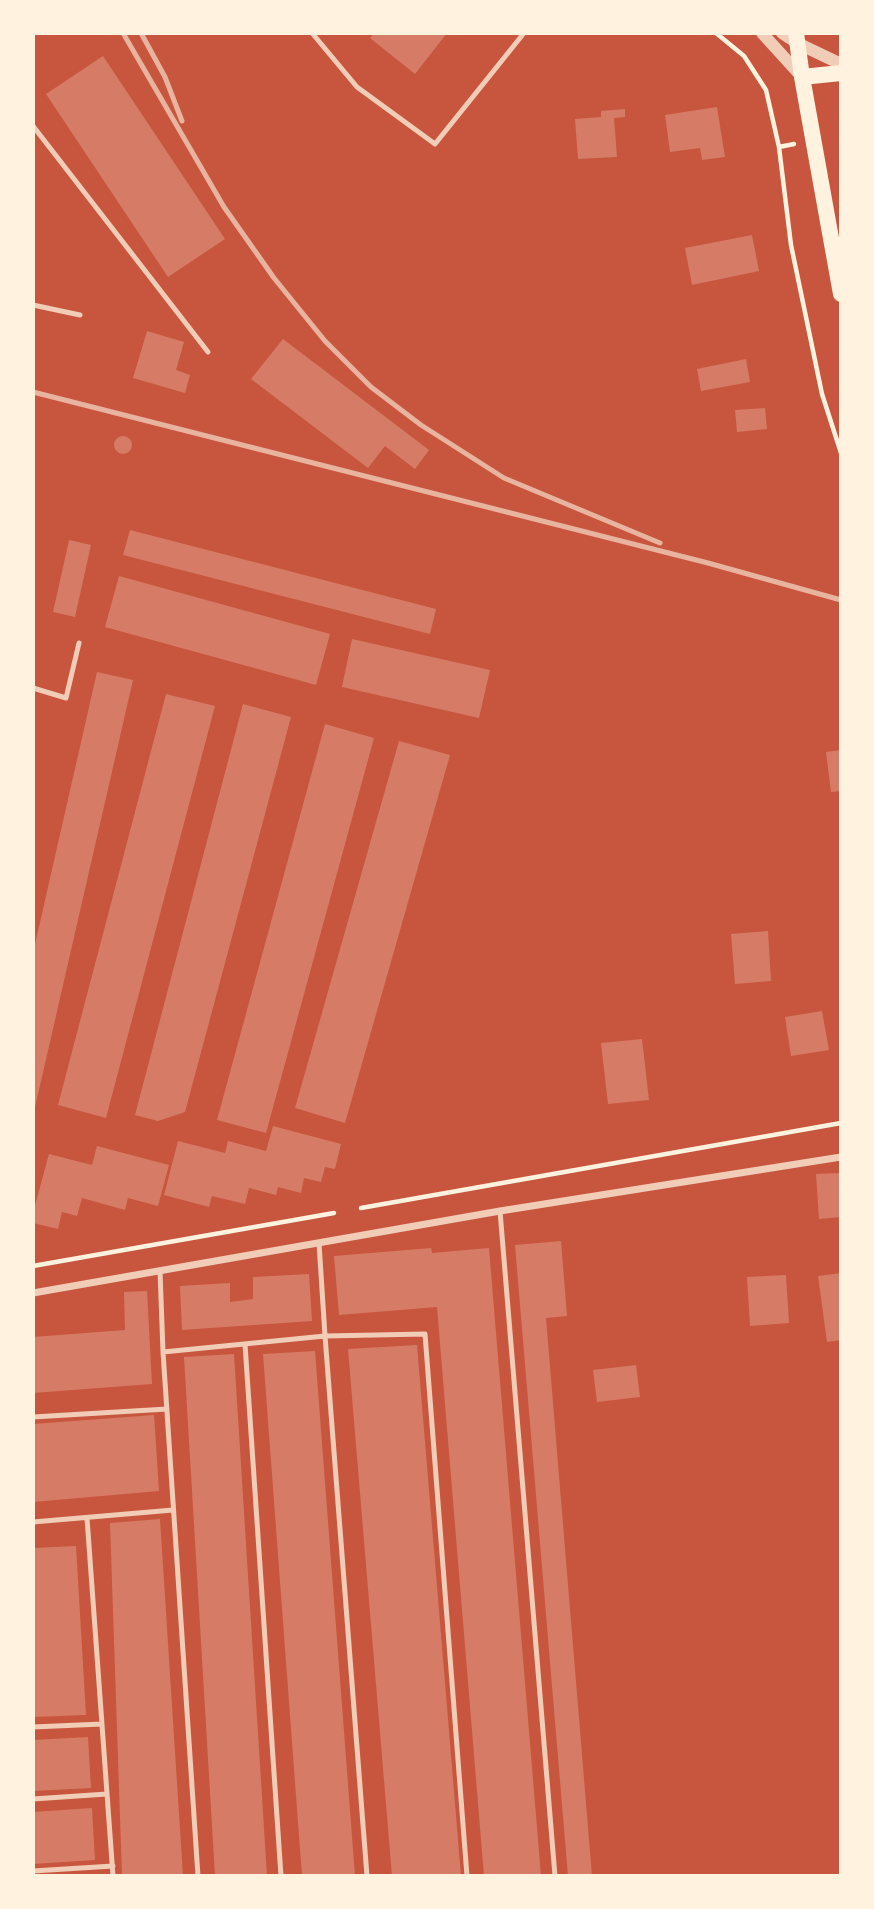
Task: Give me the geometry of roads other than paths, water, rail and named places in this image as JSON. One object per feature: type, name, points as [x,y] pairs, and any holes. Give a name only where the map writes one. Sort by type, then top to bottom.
[{"type":"main road","points":[[797,38],[841,294]]},
{"type":"main road","points":[[802,77],[841,72]]},
{"type":"street","points":[[762,33],[802,77]]},
{"type":"street","points":[[782,33],[797,38],[841,64]]},
{"type":"street","points":[[33,1293],[500,1211],[841,1157]]},
{"type":"lane","points":[[314,34],[357,87],[435,145],[524,33]]},
{"type":"lane","points":[[33,126],[208,352]]},
{"type":"lane","points":[[33,305],[80,315]]},
{"type":"lane","points":[[33,688],[66,698],[79,643]]},
{"type":"lane","points":[[500,1211],[555,1876]]},
{"type":"lane","points":[[319,1243],[367,1876]]},
{"type":"lane","points":[[160,1271],[198,1876]]},
{"type":"lane","points":[[163,1352],[325,1336],[425,1334],[467,1876]]},
{"type":"lane","points":[[245,1344],[281,1876]]},
{"type":"lane","points":[[33,1417],[167,1409]]},
{"type":"lane","points":[[33,1522],[173,1510]]},
{"type":"lane","points":[[87,1518],[113,1876]]},
{"type":"lane","points":[[33,1727],[102,1724]]},
{"type":"lane","points":[[33,1799],[107,1794]]},
{"type":"lane","points":[[33,1871],[113,1866]]},
{"type":"railway","points":[[123,33],[224,207],[274,278],[325,341],[371,387],[421,425],[504,478],[660,543]]},
{"type":"railway","points":[[141,33],[165,77],[182,121]]},
{"type":"railway","points":[[33,392],[708,563],[841,600]]}]
